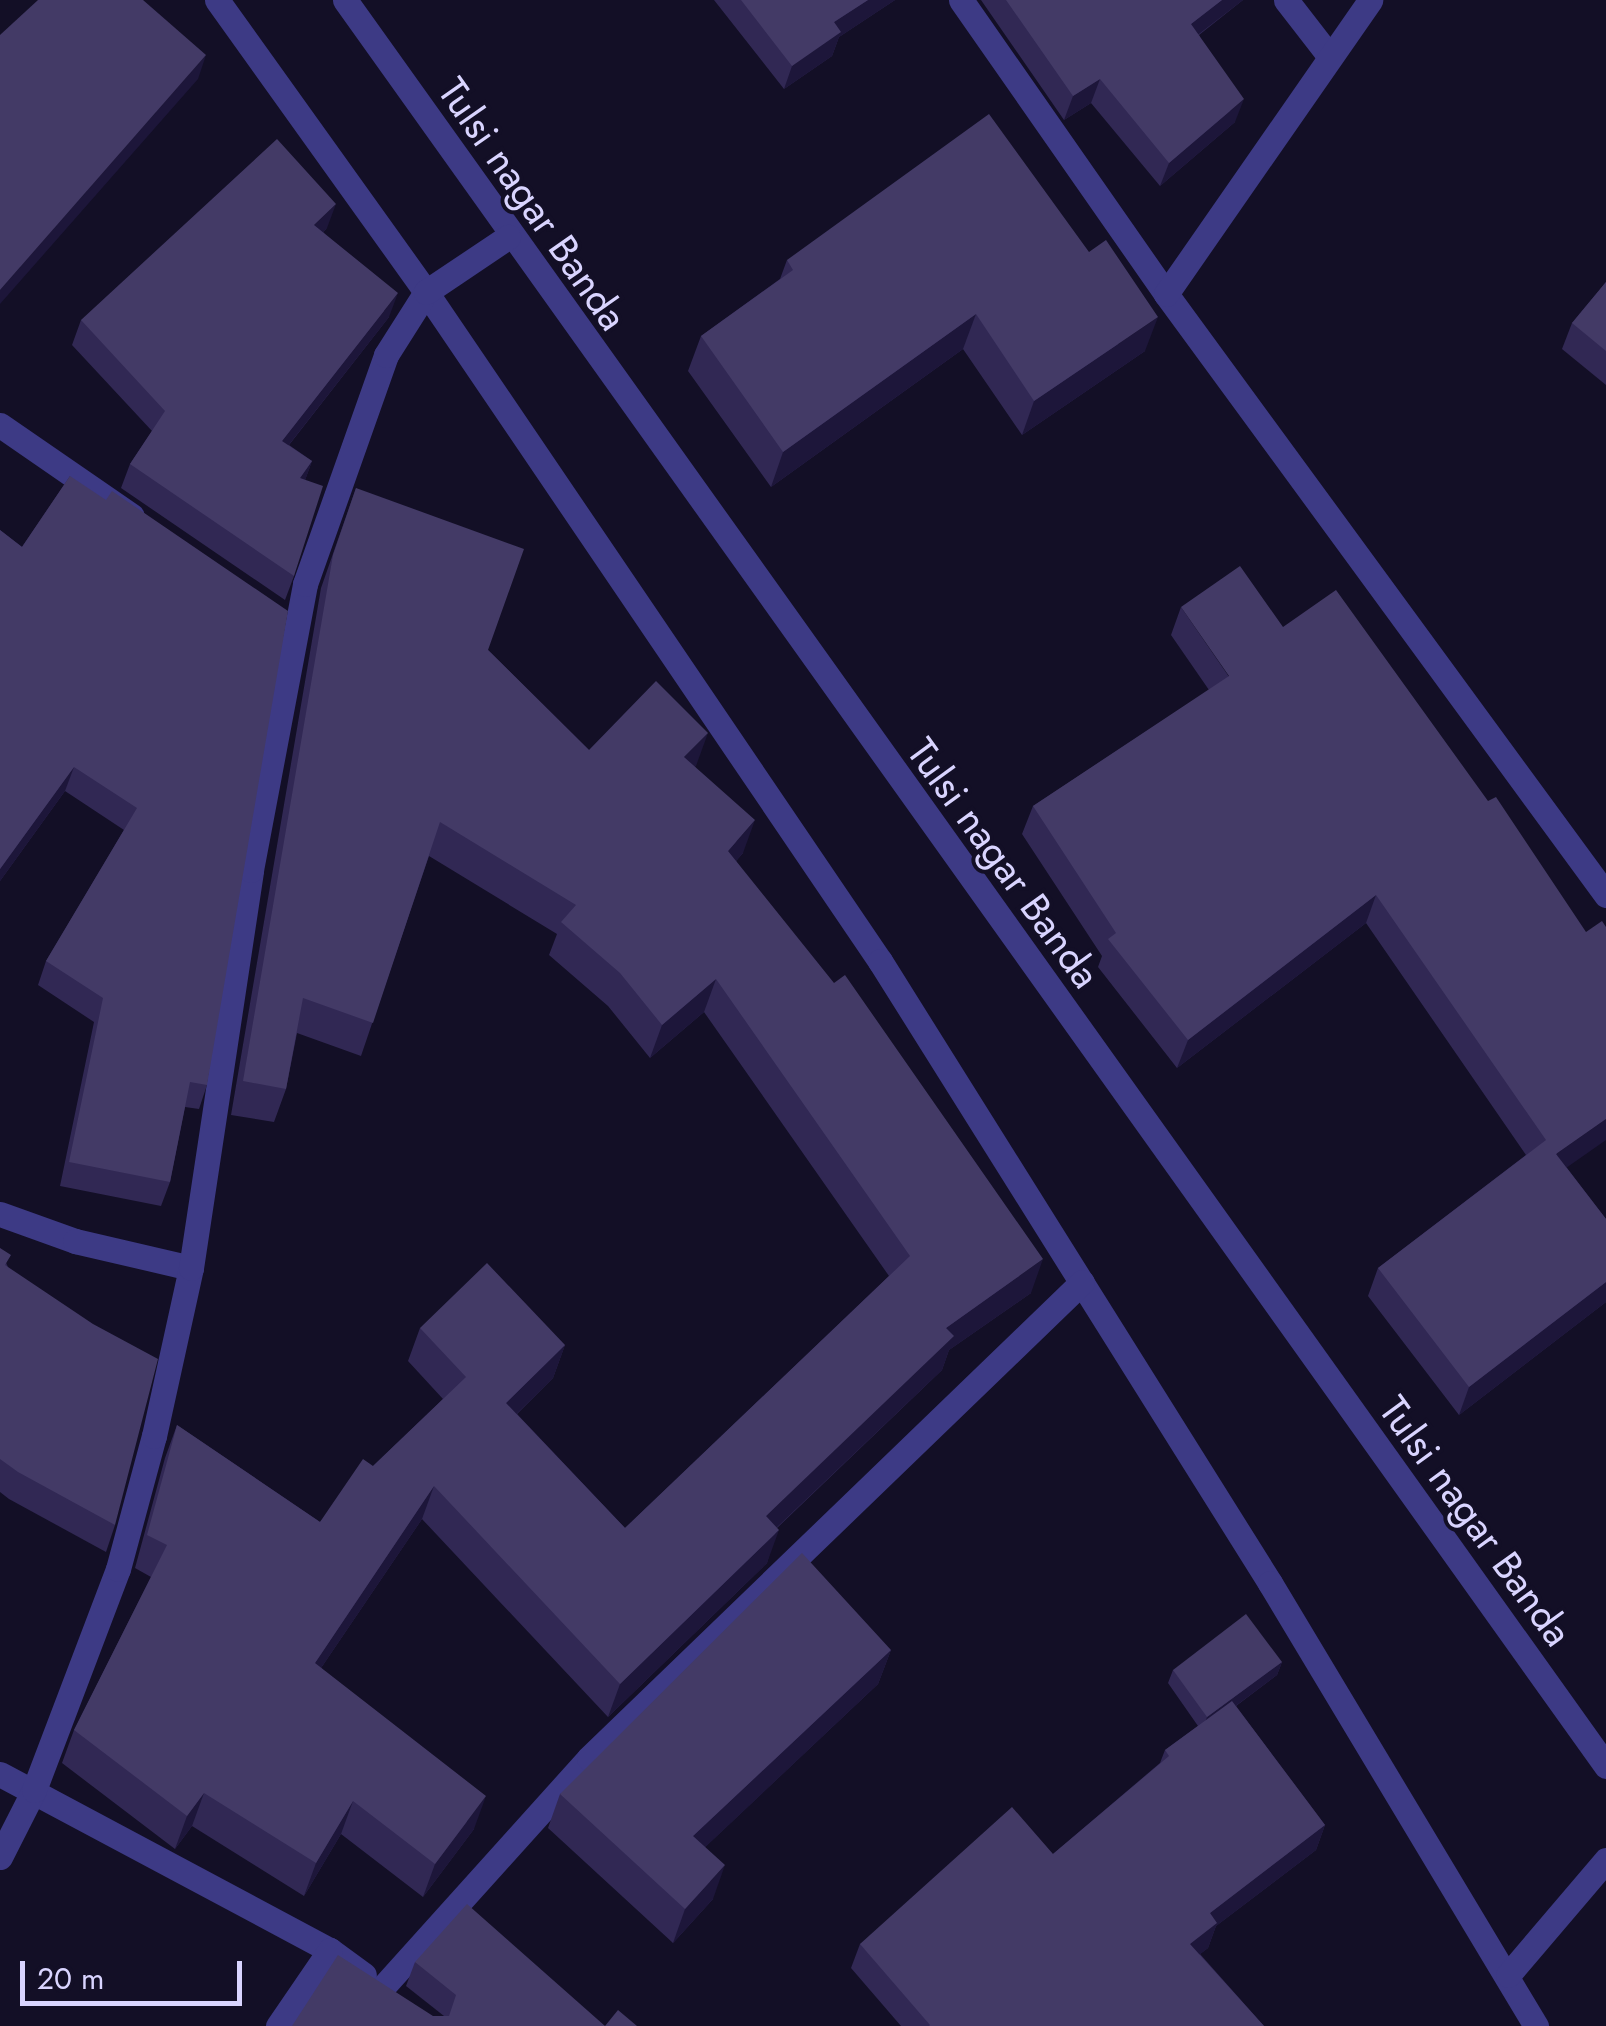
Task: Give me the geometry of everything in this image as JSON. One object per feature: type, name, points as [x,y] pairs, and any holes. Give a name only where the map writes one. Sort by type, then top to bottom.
[{"type":"street","points":[[218,0],[426,292],[880,961],[1082,1282],[1536,2026]]},
{"type":"street","name":"Tulsi nagar Banda","points":[[345,0],[508,237],[1606,1766]]},
{"type":"street","points":[[961,0],[1166,294],[1606,896]]},
{"type":"street","points":[[1286,0],[1330,57]]},
{"type":"street","points":[[1166,294],[1370,0]]},
{"type":"street","points":[[0,1857],[34,1790],[118,1569],[191,1268],[251,870],[304,584],[386,355],[426,292],[508,237]]},
{"type":"street","points":[[2,432],[150,529]]},
{"type":"street","points":[[264,606],[296,628]]},
{"type":"street","points":[[0,1214],[75,1240],[191,1268]]},
{"type":"street","points":[[382,1988],[589,1758],[1082,1282]]},
{"type":"street","points":[[0,1774],[330,1950],[407,2007]]},
{"type":"street","points":[[1508,1976],[1606,1860]]},
{"type":"street","points":[[278,2026],[330,1950]]},
{"type":"building","points":[[38,0],[143,0],[206,55],[0,290],[0,35]]},
{"type":"building","points":[[741,0],[868,0],[834,22],[841,32],[792,66]]},
{"type":"building","points":[[1006,0],[1222,0],[1191,24],[1244,99],[1169,163],[1100,79],[1073,96]]},
{"type":"building","points":[[989,114],[1089,252],[1106,240],[1158,317],[1034,401],[976,314],[783,452],[701,336],[793,270],[787,260]]},
{"type":"building","points":[[277,139],[336,204],[314,225],[398,293],[282,441],[312,461],[300,478],[323,486],[294,576],[130,464],[165,411],[81,320]]},
{"type":"building","points":[[1606,282],[1606,351],[1572,323]]},
{"type":"building","points":[[70,476],[106,500],[112,491],[288,611],[207,1085],[190,1082],[170,1182],[69,1162],[103,998],[46,961],[137,808],[74,767],[0,869],[0,530],[22,547]]},
{"type":"building","points":[[356,488],[524,549],[488,650],[589,750],[656,681],[708,733],[684,757],[755,820],[728,851],[834,983],[845,975],[1043,1259],[946,1328],[954,1336],[766,1516],[779,1530],[620,1684],[434,1486],[315,1663],[486,1796],[435,1864],[353,1801],[316,1863],[204,1793],[187,1816],[74,1730],[167,1545],[147,1535],[177,1425],[320,1522],[363,1459],[373,1466],[466,1377],[420,1328],[487,1263],[565,1345],[506,1403],[625,1528],[910,1256],[716,979],[662,1025],[620,973],[561,922],[576,905],[440,822],[373,1023],[303,998],[286,1089],[243,1081],[333,555]]},
{"type":"building","points":[[1240,566],[1283,627],[1336,590],[1488,801],[1496,797],[1586,932],[1602,921],[1606,927],[1606,1119],[1556,1154],[1606,1219],[1606,1282],[1469,1387],[1378,1268],[1546,1140],[1376,895],[1188,1040],[1108,939],[1116,933],[1033,806],[1229,676],[1181,607]]},
{"type":"building","points":[[0,1248],[11,1255],[5,1265],[93,1324],[158,1359],[115,1525],[0,1459]]},
{"type":"building","points":[[802,1553],[891,1650],[693,1836],[725,1865],[685,1909],[560,1794]]},
{"type":"building","points":[[1246,1614],[1282,1662],[1207,1717],[1173,1670]]},
{"type":"building","points":[[1232,1701],[1325,1825],[1210,1913],[1217,1923],[1190,1944],[1264,2026],[929,2026],[860,1944],[1012,1807],[1053,1854],[1169,1756],[1165,1750]]},
{"type":"building","points":[[467,1904],[605,2026],[292,2026],[338,1955],[433,2016],[449,2016],[456,1995],[415,1962]]},
{"type":"building","points":[[618,2010],[637,2026],[605,2026]]}]
